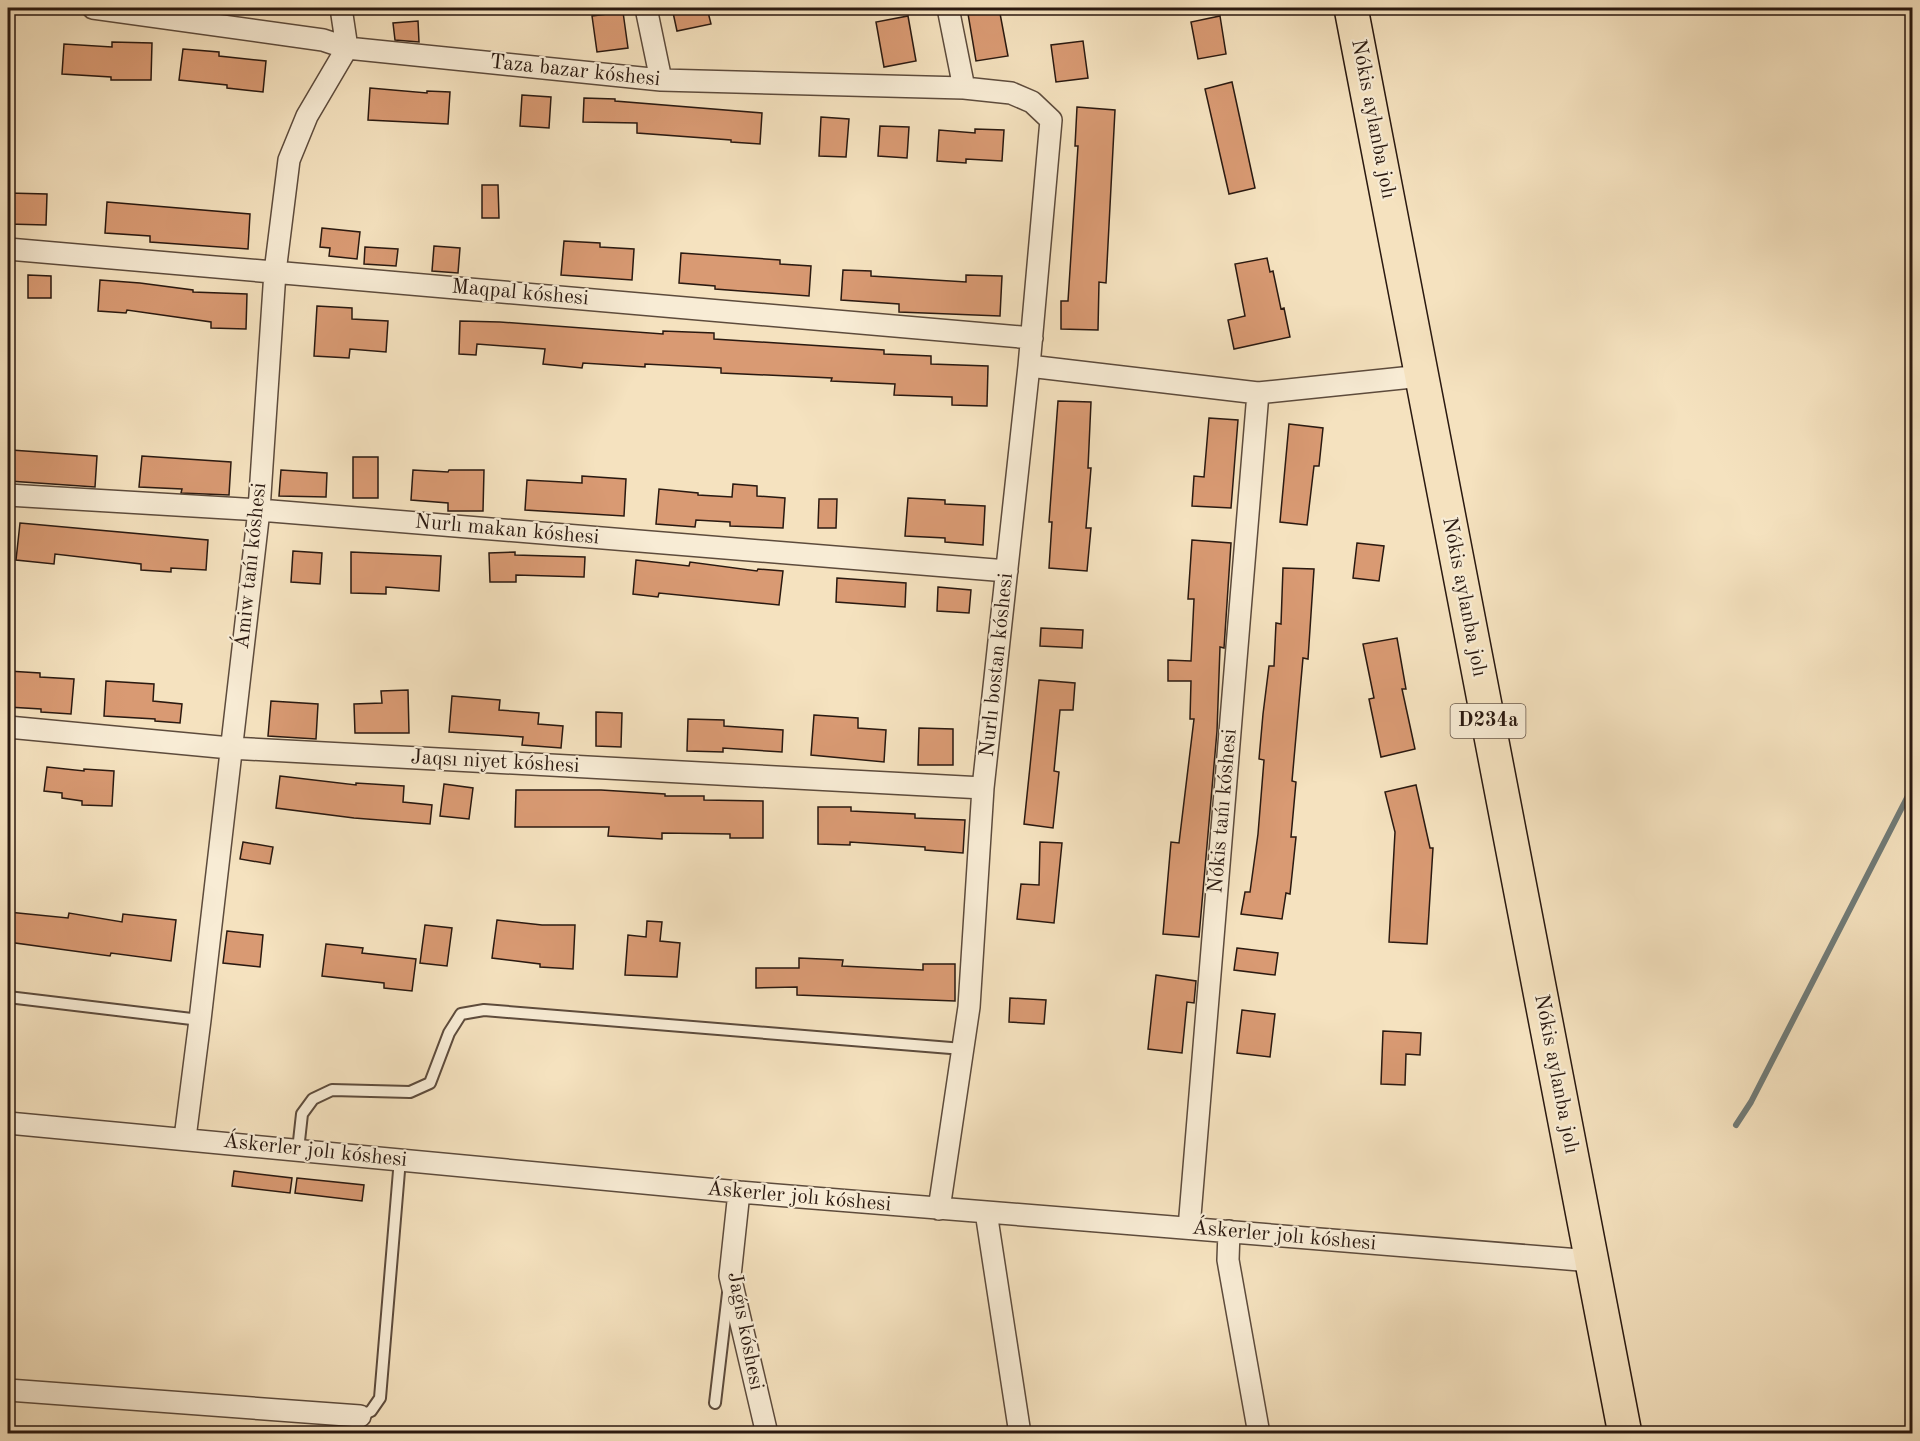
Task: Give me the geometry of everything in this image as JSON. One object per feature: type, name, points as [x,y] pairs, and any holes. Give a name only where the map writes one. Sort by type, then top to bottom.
[{"type":"main road","name":"Nókis aylanba jolı","points":[[1351,8],[1625,1434]]},
{"type":"street","name":"Taza bazar kóshesi","points":[[93,8],[323,40],[347,48],[661,80],[964,88],[1011,93],[1032,102],[1051,120]]},
{"type":"street","points":[[341,8],[347,48]]},
{"type":"street","points":[[646,8],[661,80]]},
{"type":"street","points":[[948,8],[964,88]]},
{"type":"street","name":"Ámiw tańı kóshesi","points":[[185,1138],[259,510],[275,272],[289,160],[307,116],[347,48]]},
{"type":"street","name":"Nurlı bostan kóshesi","points":[[939,1209],[969,1007],[983,788],[1032,339],[1051,120]]},
{"type":"street","name":"Maqpal kóshesi","points":[[8,249],[1032,339]]},
{"type":"street","points":[[1029,366],[1258,393],[1422,376]]},
{"type":"street","name":"Nókis tańı kóshesi","points":[[1189,1228],[1258,393]]},
{"type":"street","name":"Nurlı makan kóshesi","points":[[8,495],[259,510],[1007,571]]},
{"type":"street","name":"Jaqsı niyet kóshesi","points":[[8,727],[230,748],[983,788]]},
{"type":"street","name":"Áskerler jolı kóshesi","points":[[8,1123],[739,1192],[1592,1261]]},
{"type":"street","name":"Jaǵıs kóshesi","points":[[739,1192],[730,1276],[767,1434]]},
{"type":"street","points":[[986,1212],[1020,1434]]},
{"type":"street","points":[[1229,1231],[1228,1260],[1259,1434]]},
{"type":"street","points":[[8,1390],[360,1416]]},
{"type":"lane","points":[[8,997],[200,1020]]},
{"type":"lane","points":[[298,1149],[302,1114],[313,1099],[332,1090],[410,1092],[430,1083],[449,1033],[461,1014],[484,1010],[963,1049]]},
{"type":"lane","points":[[360,1416],[371,1411],[380,1398],[400,1159]]},
{"type":"lane","points":[[715,1403],[730,1276]]},
{"type":"building","points":[[672,8],[707,8],[711,24],[677,31]]},
{"type":"building","points":[[967,8],[999,8],[1008,56],[976,61]]},
{"type":"building","points":[[623,12],[628,48],[597,52],[592,16]]},
{"type":"building","points":[[908,16],[916,61],[884,67],[876,22]]},
{"type":"building","points":[[1220,16],[1226,54],[1198,59],[1191,22]]},
{"type":"building","points":[[418,21],[419,42],[395,40],[393,23]]},
{"type":"building","points":[[1083,41],[1088,78],[1056,82],[1051,45]]},
{"type":"building","points":[[112,42],[152,43],[151,80],[111,80],[111,77],[62,74],[64,44],[112,47]]},
{"type":"building","points":[[183,49],[219,52],[219,56],[266,61],[263,92],[227,88],[227,85],[179,80]]},
{"type":"building","points":[[1232,82],[1255,188],[1229,194],[1205,89]]},
{"type":"building","points":[[370,88],[427,93],[427,91],[450,92],[448,124],[368,120]]},
{"type":"building","points":[[522,95],[551,97],[549,128],[520,126]]},
{"type":"building","points":[[584,98],[762,113],[760,144],[637,133],[637,123],[583,122]]},
{"type":"building","points":[[1077,107],[1115,110],[1106,283],[1099,282],[1098,330],[1061,329],[1061,301],[1068,301],[1078,146],[1075,146]]},
{"type":"building","points":[[821,117],[849,119],[846,157],[819,156]]},
{"type":"building","points":[[880,126],[909,127],[907,158],[878,156]]},
{"type":"building","points":[[975,129],[1004,130],[1002,161],[966,159],[966,163],[937,161],[939,130],[975,133]]},
{"type":"building","points":[[482,185],[498,185],[499,218],[482,218]]},
{"type":"building","points":[[8,193],[47,194],[46,225],[8,224]]},
{"type":"building","points":[[107,202],[250,214],[248,249],[150,242],[150,236],[105,233]]},
{"type":"building","points":[[322,228],[360,232],[357,259],[329,256],[330,248],[320,247]]},
{"type":"building","points":[[564,241],[600,243],[600,247],[634,249],[632,280],[561,275]]},
{"type":"building","points":[[434,246],[460,248],[458,273],[432,271]]},
{"type":"building","points":[[365,247],[398,249],[396,266],[364,264]]},
{"type":"building","points":[[681,253],[780,260],[780,264],[811,266],[809,296],[715,289],[715,286],[679,283]]},
{"type":"building","points":[[1267,258],[1270,272],[1273,271],[1281,309],[1284,308],[1290,337],[1234,349],[1228,320],[1245,316],[1235,264]]},
{"type":"building","points":[[843,270],[871,271],[871,276],[966,282],[966,275],[1002,276],[1000,316],[899,312],[899,304],[841,300]]},
{"type":"building","points":[[28,275],[51,276],[51,298],[28,298]]},
{"type":"building","points":[[100,280],[140,283],[193,290],[193,292],[247,294],[246,329],[211,328],[211,322],[127,310],[126,313],[98,311]]},
{"type":"building","points":[[317,306],[352,308],[352,319],[388,321],[386,352],[350,349],[349,358],[314,356]]},
{"type":"building","points":[[460,321],[663,334],[663,331],[714,333],[714,339],[884,350],[884,354],[931,356],[931,364],[988,366],[987,406],[952,405],[952,397],[894,395],[895,384],[831,381],[832,378],[721,373],[721,368],[645,364],[645,367],[583,363],[582,368],[543,364],[545,349],[477,344],[476,355],[459,354]]},
{"type":"building","points":[[1058,401],[1091,402],[1088,468],[1091,468],[1086,528],[1091,528],[1087,571],[1049,568],[1052,522],[1049,522]]},
{"type":"building","points":[[1209,418],[1238,420],[1231,508],[1192,506],[1194,476],[1204,477]]},
{"type":"building","points":[[1289,424],[1323,428],[1319,466],[1314,466],[1307,525],[1280,522]]},
{"type":"building","points":[[11,450],[97,456],[95,487],[9,481]]},
{"type":"building","points":[[142,456],[231,462],[229,495],[181,493],[182,489],[139,487]]},
{"type":"building","points":[[353,457],[378,457],[378,498],[353,498]]},
{"type":"building","points":[[281,470],[327,473],[326,497],[279,496]]},
{"type":"building","points":[[413,470],[448,472],[449,470],[484,470],[483,511],[448,511],[448,503],[411,500]]},
{"type":"building","points":[[582,476],[626,479],[624,516],[525,510],[527,480],[582,483]]},
{"type":"building","points":[[733,484],[757,486],[757,496],[785,498],[783,528],[730,526],[730,522],[696,520],[695,527],[656,524],[659,489],[732,497]]},
{"type":"building","points":[[908,498],[945,500],[945,504],[985,506],[983,545],[945,542],[945,538],[905,536]]},
{"type":"building","points":[[819,499],[837,499],[836,528],[818,528]]},
{"type":"building","points":[[20,523],[208,540],[206,570],[171,568],[171,572],[141,570],[141,564],[55,554],[54,564],[16,560]]},
{"type":"building","points":[[1192,540],[1231,543],[1224,648],[1220,647],[1217,731],[1199,937],[1163,934],[1171,842],[1179,843],[1194,719],[1190,719],[1191,681],[1168,681],[1168,660],[1191,661],[1194,599],[1188,599]]},
{"type":"building","points":[[1357,543],[1384,546],[1379,581],[1353,578]]},
{"type":"building","points":[[293,551],[322,553],[320,584],[291,582]]},
{"type":"building","points":[[351,552],[441,556],[439,591],[386,587],[386,594],[351,593]]},
{"type":"building","points":[[515,552],[515,555],[585,557],[584,577],[516,575],[516,582],[490,582],[489,553]]},
{"type":"building","points":[[636,560],[689,566],[690,562],[757,571],[758,569],[783,571],[779,605],[659,593],[658,597],[633,594]]},
{"type":"building","points":[[1283,568],[1314,569],[1308,659],[1303,658],[1292,781],[1296,782],[1291,837],[1296,837],[1290,894],[1286,893],[1282,919],[1241,914],[1245,892],[1250,892],[1258,834],[1264,760],[1259,759],[1263,714],[1269,666],[1274,666],[1276,623],[1281,624]]},
{"type":"building","points":[[837,578],[906,583],[905,607],[836,602]]},
{"type":"building","points":[[938,587],[971,590],[969,613],[937,611]]},
{"type":"building","points":[[1041,628],[1083,630],[1082,648],[1040,646]]},
{"type":"building","points":[[1397,638],[1406,689],[1402,689],[1415,749],[1381,757],[1369,699],[1374,698],[1363,644]]},
{"type":"building","points":[[8,671],[40,673],[40,677],[74,679],[71,714],[8,707]]},
{"type":"building","points":[[1039,680],[1075,683],[1073,710],[1060,710],[1054,771],[1059,772],[1053,828],[1024,824]]},
{"type":"building","points":[[106,681],[154,684],[153,701],[182,704],[180,723],[104,716]]},
{"type":"building","points":[[408,690],[409,733],[355,733],[354,704],[382,703],[381,691]]},
{"type":"building","points":[[452,696],[500,700],[499,710],[539,713],[538,724],[563,726],[561,748],[522,745],[523,737],[449,732]]},
{"type":"building","points":[[271,701],[318,704],[316,739],[268,736]]},
{"type":"building","points":[[596,712],[622,713],[621,747],[596,746]]},
{"type":"building","points":[[814,715],[858,718],[858,728],[886,730],[884,762],[811,755]]},
{"type":"building","points":[[688,719],[724,720],[724,726],[783,730],[782,752],[723,748],[723,752],[687,751]]},
{"type":"building","points":[[919,728],[953,729],[953,765],[918,765]]},
{"type":"building","points":[[47,767],[114,771],[112,806],[82,805],[82,801],[62,798],[62,793],[44,791]]},
{"type":"building","points":[[280,776],[356,785],[356,783],[404,786],[403,802],[432,805],[430,824],[354,818],[276,808]]},
{"type":"building","points":[[444,784],[473,788],[469,819],[440,816]]},
{"type":"building","points":[[1416,785],[1430,848],[1433,848],[1427,944],[1389,942],[1395,832],[1385,792]]},
{"type":"building","points":[[516,790],[601,790],[665,794],[665,796],[704,796],[704,800],[763,801],[763,838],[730,838],[730,834],[662,833],[662,839],[608,836],[609,827],[515,827]]},
{"type":"building","points":[[818,807],[851,807],[851,811],[915,814],[915,818],[965,820],[963,853],[925,850],[925,847],[850,842],[850,845],[818,844]]},
{"type":"building","points":[[243,842],[273,847],[270,864],[240,859]]},
{"type":"building","points":[[1040,842],[1062,843],[1054,923],[1017,919],[1021,884],[1039,885]]},
{"type":"building","points":[[8,912],[68,918],[69,913],[122,922],[123,914],[176,920],[171,961],[111,953],[110,956],[8,942]]},
{"type":"building","points":[[497,920],[542,925],[575,925],[573,969],[540,967],[540,964],[492,958]]},
{"type":"building","points":[[647,921],[662,922],[660,941],[680,943],[677,977],[625,975],[628,935],[646,937]]},
{"type":"building","points":[[425,925],[452,928],[447,966],[420,963]]},
{"type":"building","points":[[227,931],[263,935],[260,967],[223,963]]},
{"type":"building","points":[[326,944],[363,948],[362,953],[416,959],[412,991],[384,988],[384,983],[322,976]]},
{"type":"building","points":[[1237,948],[1278,953],[1275,975],[1234,970]]},
{"type":"building","points":[[799,958],[843,960],[842,966],[923,970],[923,964],[955,964],[955,1001],[797,995],[797,987],[756,988],[756,968],[799,968]]},
{"type":"building","points":[[1156,975],[1196,981],[1194,1003],[1187,1002],[1182,1053],[1148,1049]]},
{"type":"building","points":[[1010,998],[1046,1000],[1044,1024],[1009,1022]]},
{"type":"building","points":[[1242,1010],[1275,1014],[1270,1057],[1237,1053]]},
{"type":"building","points":[[1383,1031],[1421,1033],[1420,1055],[1406,1054],[1405,1085],[1381,1084]]},
{"type":"building","points":[[234,1171],[292,1178],[290,1193],[232,1186]]},
{"type":"building","points":[[297,1178],[364,1185],[362,1201],[295,1193]]},
{"type":"waterway","points":[[1736,1125],[1751,1102],[1912,788]]}]
